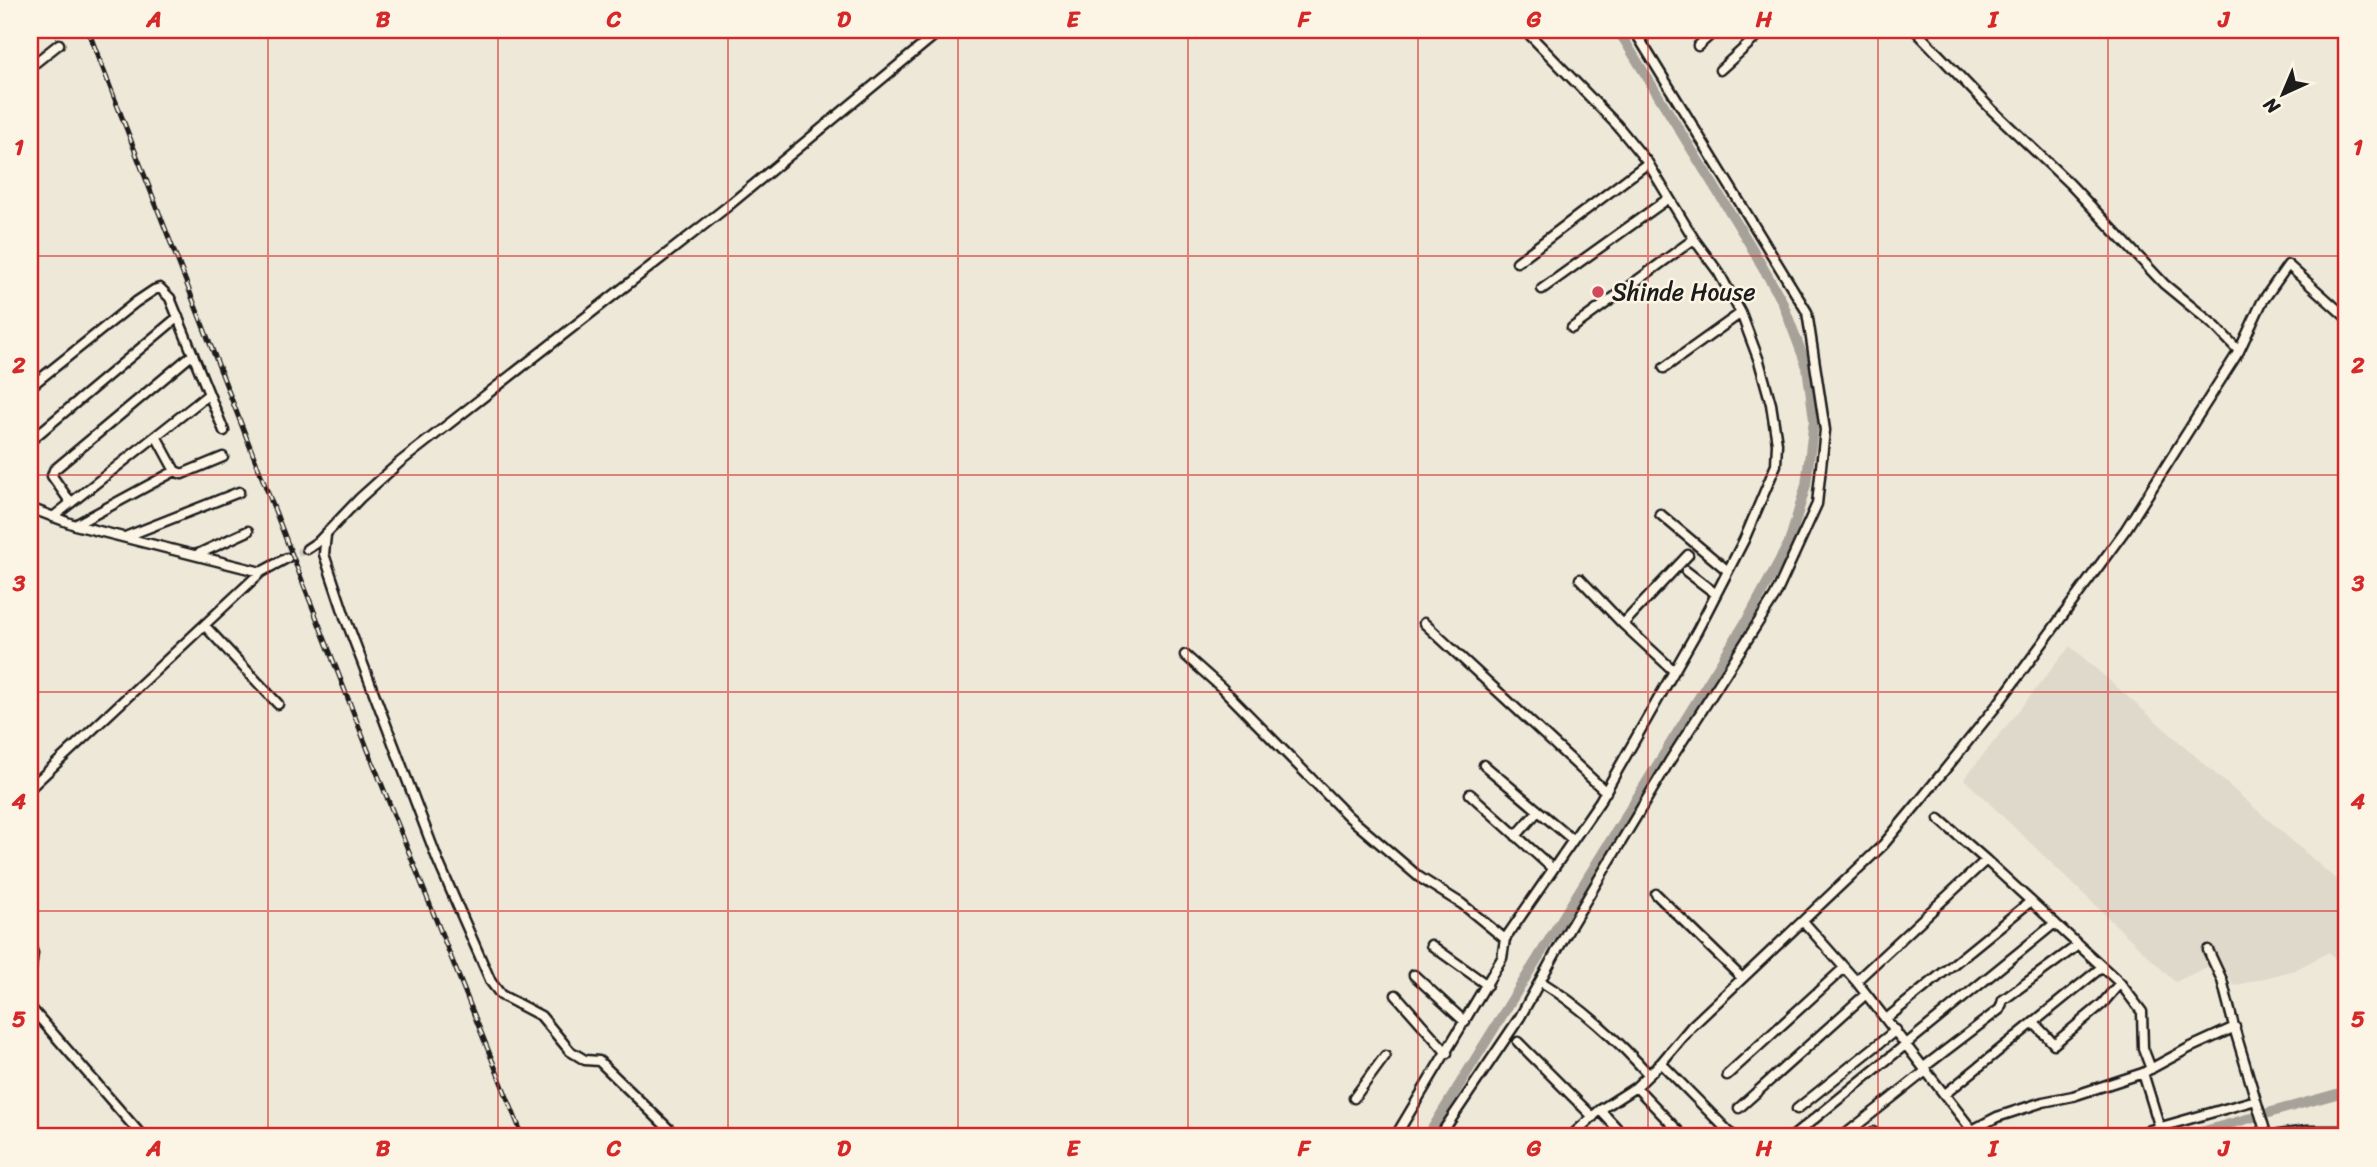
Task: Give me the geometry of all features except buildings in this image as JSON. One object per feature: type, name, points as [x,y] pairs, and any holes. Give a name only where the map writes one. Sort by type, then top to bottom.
[{"type":"street","points":[[307,549],[400,462],[729,206],[941,30]]},
{"type":"street","points":[[1395,1137],[1502,958],[1505,939],[1605,792],[1674,671],[1728,571],[1776,465],[1777,443],[1771,404],[1741,313],[1719,273],[1694,239],[1647,163],[1617,125],[1525,30]]},
{"type":"street","points":[[1439,1137],[1520,1017],[1570,927],[1648,798],[1775,596],[1818,504],[1825,430],[1807,312],[1634,30]]},
{"type":"street","points":[[1698,46],[1716,30]]},
{"type":"street","points":[[1720,70],[1764,30]]},
{"type":"street","points":[[1915,30],[1992,110],[2070,184],[2165,284],[2215,326],[2239,351]]},
{"type":"street","points":[[30,67],[60,44]]},
{"type":"street","points":[[1517,262],[1647,163]]},
{"type":"street","points":[[1542,289],[1669,198]]},
{"type":"street","points":[[1572,328],[1694,239]]},
{"type":"street","points":[[1570,1137],[1600,1110],[1636,1087],[1649,1075],[1692,1026],[1884,845],[1998,704],[2126,529],[2239,351],[2262,302],[2288,265],[2347,318]]},
{"type":"street","points":[[30,387],[160,288],[166,292],[178,317],[224,430]]},
{"type":"street","points":[[1664,368],[1741,313]]},
{"type":"street","points":[[30,441],[178,317]]},
{"type":"street","points":[[71,503],[53,480],[54,470],[193,354]]},
{"type":"street","points":[[53,517],[209,394]]},
{"type":"street","points":[[156,436],[175,471],[182,474],[223,457]]},
{"type":"street","points":[[75,525],[175,471]]},
{"type":"street","points":[[125,537],[239,492]]},
{"type":"street","points":[[30,508],[75,525],[261,572]]},
{"type":"street","points":[[1660,514],[1728,571]]},
{"type":"street","points":[[196,555],[248,531]]},
{"type":"street","points":[[326,533],[324,554],[345,617],[438,860],[496,991],[541,1016],[570,1051],[586,1060],[600,1062],[677,1137]]},
{"type":"street","points":[[1623,624],[1688,555]]},
{"type":"street","points":[[30,788],[261,572],[287,558]]},
{"type":"street","points":[[1686,571],[1716,594]]},
{"type":"street","points":[[1580,579],[1674,671]]},
{"type":"street","points":[[1424,623],[1605,792]]},
{"type":"street","points":[[205,626],[278,704]]},
{"type":"street","points":[[1185,655],[1222,688],[1349,817],[1419,877],[1462,904],[1505,939]]},
{"type":"street","points":[[1484,765],[1573,840]]},
{"type":"street","points":[[1470,794],[1553,869]]},
{"type":"street","points":[[1516,836],[1538,811]]},
{"type":"street","points":[[1939,820],[2120,983],[2142,1012],[2143,1048],[2160,1128]]},
{"type":"street","points":[[1856,981],[1986,860]]},
{"type":"street","points":[[1656,894],[1742,978]]},
{"type":"street","points":[[1886,1018],[2031,901]]},
{"type":"street","points":[[1803,921],[1896,1030],[1972,1130]]},
{"type":"street","points":[[1791,1137],[2055,923]]},
{"type":"street","points":[[1842,1137],[2000,1009],[2003,1000],[2078,944]]},
{"type":"street","points":[[1431,945],[1487,985]]},
{"type":"street","points":[[30,946],[33,953],[30,975]]},
{"type":"street","points":[[2207,950],[2222,980],[2257,1104],[2269,1136],[2347,1132]]},
{"type":"street","points":[[1945,1094],[2102,967]]},
{"type":"street","points":[[1727,1075],[1844,968]]},
{"type":"street","points":[[1414,975],[1465,1022]]},
{"type":"street","points":[[1540,981],[1578,1008],[1649,1075]]},
{"type":"street","points":[[2034,1023],[2054,1044],[2102,1004],[2120,983]]},
{"type":"street","points":[[1739,1108],[1866,994]]},
{"type":"street","points":[[1396,995],[1447,1054]]},
{"type":"street","points":[[30,1007],[143,1137]]},
{"type":"street","points":[[1959,1137],[2016,1110],[2073,1096],[2147,1071],[2235,1027]]},
{"type":"street","points":[[1797,1109],[1896,1030]]},
{"type":"street","points":[[1518,1042],[1593,1117]]},
{"type":"street","points":[[1354,1098],[1385,1056]]},
{"type":"street","points":[[1661,1063],[1734,1137]]},
{"type":"street","points":[[1636,1087],[1684,1137]]},
{"type":"street","points":[[2126,1137],[2257,1104]]},
{"type":"street","points":[[1600,1110],[1625,1137]]},
{"type":"shaded area","points":[[2070,646],[2347,889],[2347,971],[2329,952],[2295,970],[2234,986],[2220,961],[2175,982],[1964,779]]},
{"type":"waterway","points":[[1427,1137],[1750,615],[1789,543],[1806,485],[1814,420],[1807,367],[1782,301],[1618,30]]},
{"type":"waterway","points":[[2183,1137],[2347,1091]]},
{"type":"tunnel","points":[[287,558],[307,549]]},
{"type":"railway","points":[[88,30],[368,750],[523,1137]]},
{"type":"place","name":"Shinde House","points":[[1598,292]]}]
